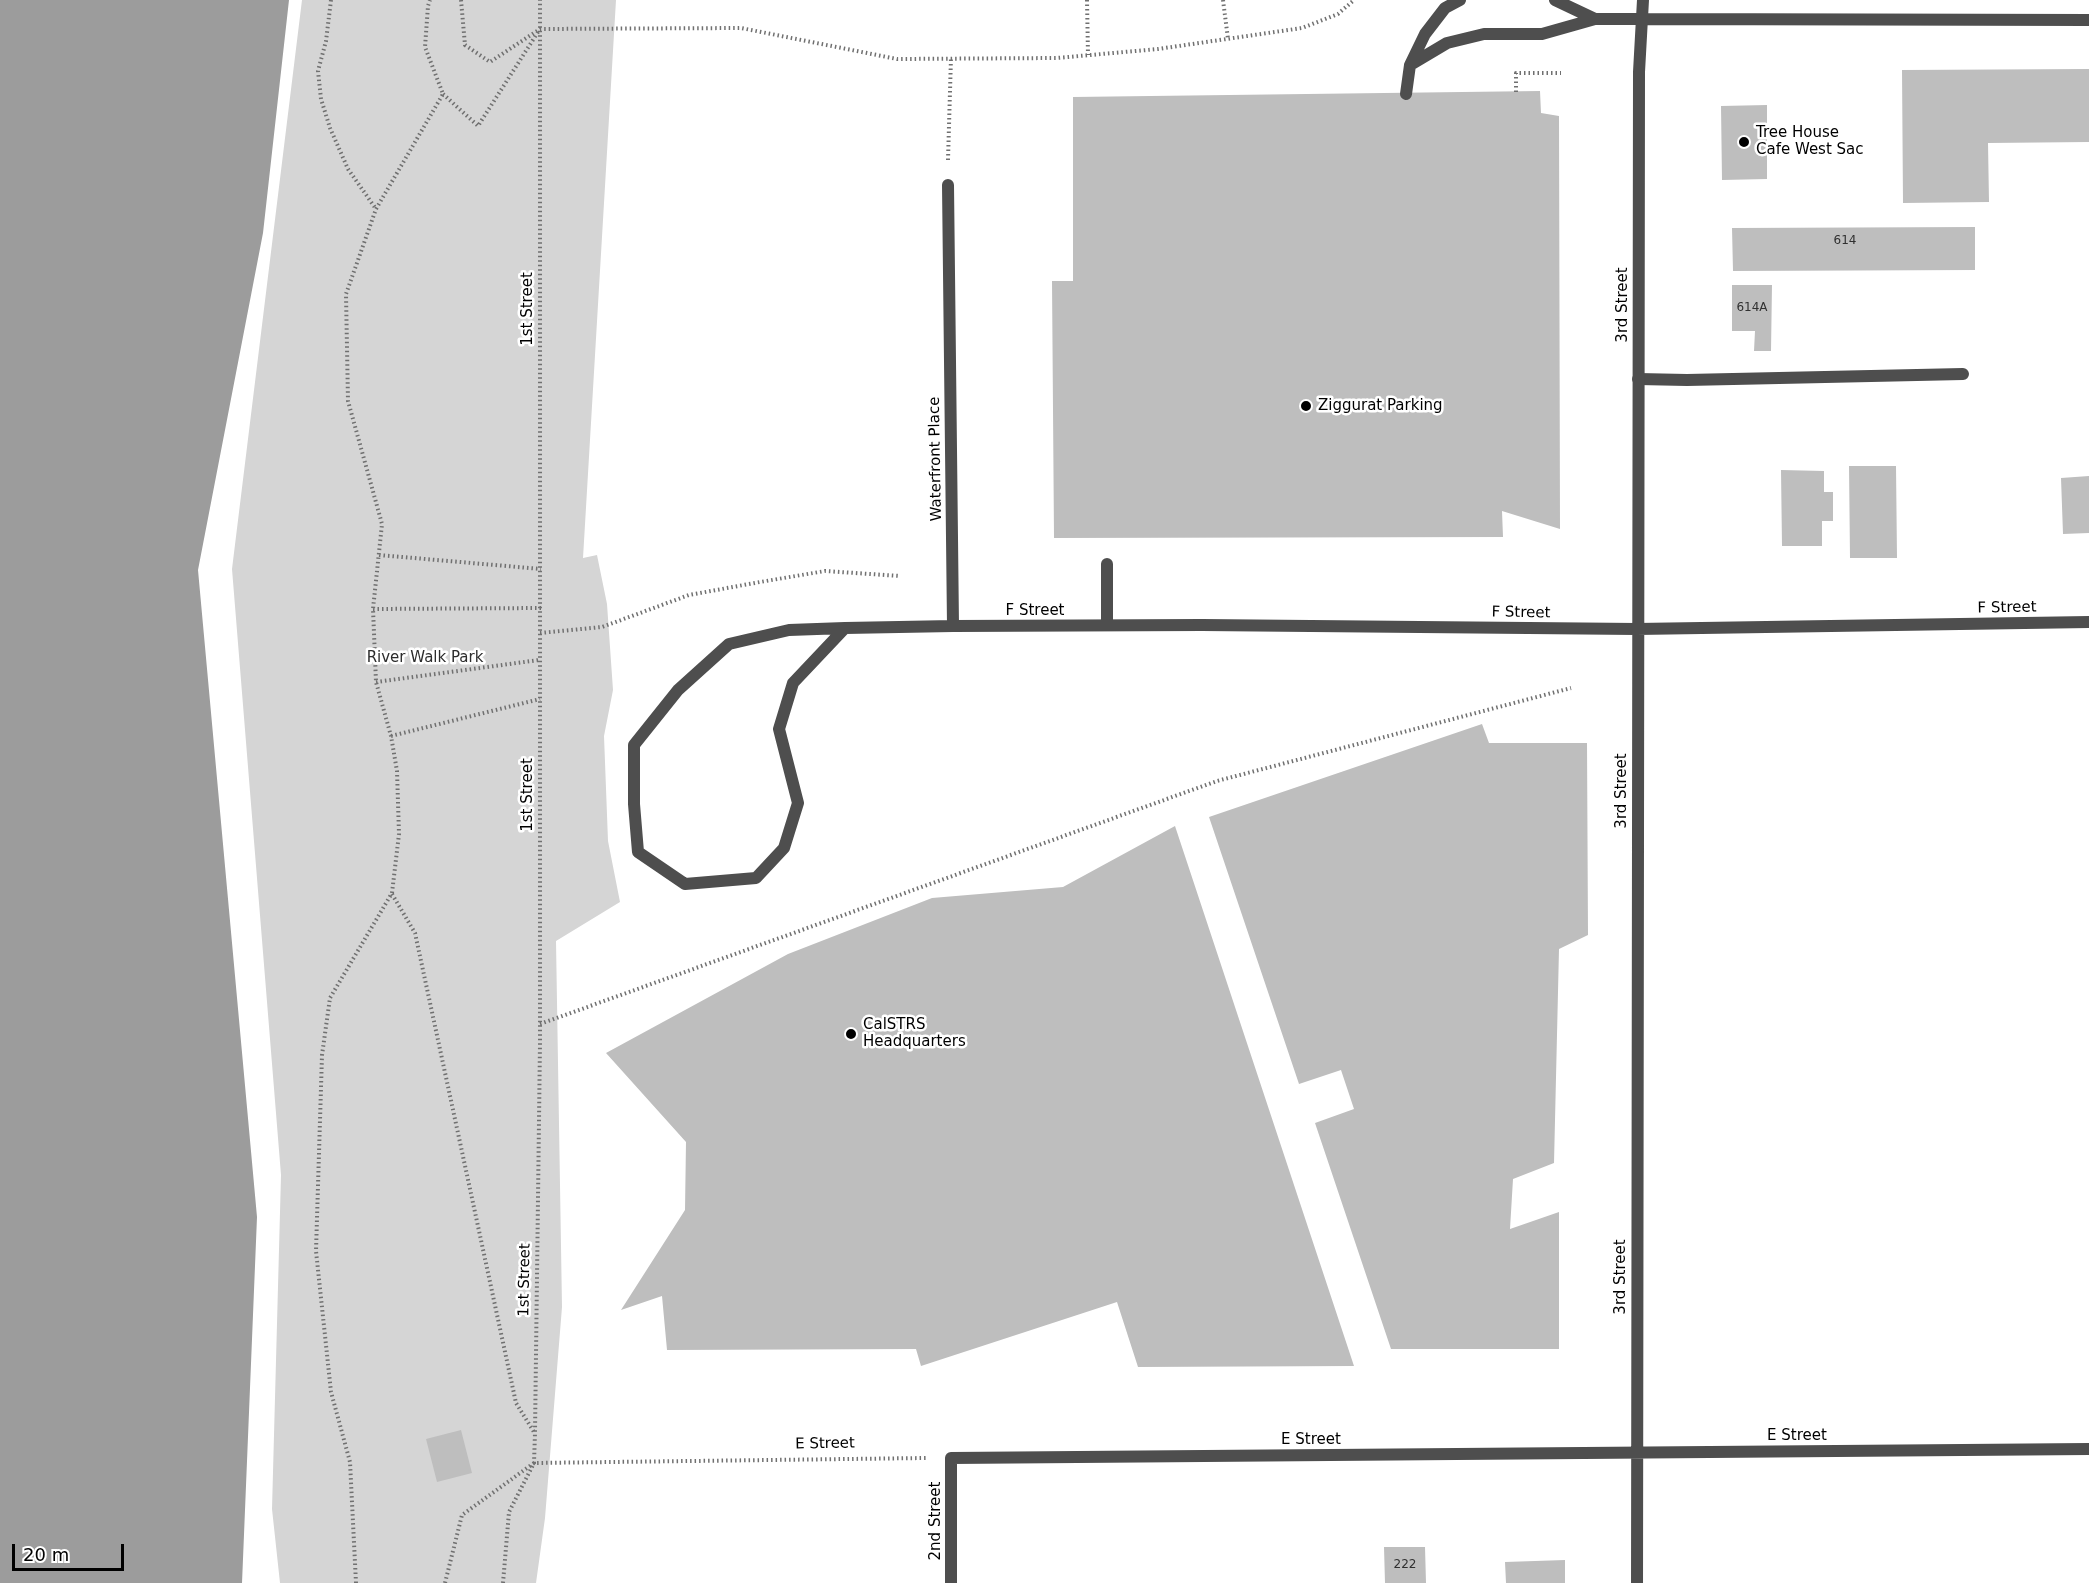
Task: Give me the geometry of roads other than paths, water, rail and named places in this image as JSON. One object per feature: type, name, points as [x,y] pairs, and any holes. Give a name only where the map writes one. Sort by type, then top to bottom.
[{"type":"street","points":[[1406,94],[1410,65],[1425,34],[1445,8],[1460,0]]},
{"type":"street","points":[[1555,0],[1595,19]]},
{"type":"street","name":"3rd Street","points":[[1637,1583],[1639,72],[1643,0]]},
{"type":"street","points":[[1410,65],[1447,43],[1484,34],[1542,34],[1595,19],[2089,20]]},
{"type":"street","name":"Waterfront Place","points":[[948,185],[953,626]]},
{"type":"street","points":[[1638,379],[1963,374]]},
{"type":"street","points":[[1107,564],[1107,625]]},
{"type":"street","name":"F Street","points":[[953,626],[1637,629],[2089,622]]},
{"type":"street","points":[[845,628],[793,683],[779,729],[798,803],[784,848],[756,878],[685,884],[638,852],[634,804],[634,745],[678,690],[729,644],[789,630],[845,628],[953,626]]},
{"type":"street","name":"E Street","points":[[951,1458],[2089,1449]]},
{"type":"street","name":"2nd Street","points":[[951,1458],[951,1583]]},
{"type":"place","name":"Tree House Cafe West Sac","points":[[1744,142]]},
{"type":"place","name":"Ziggurat Parking","points":[[1306,406]]},
{"type":"place","name":"CalSTRS Headquarters","points":[[851,1034]]},
{"type":"park label","name":"River Walk Park","points":[[425,658]]}]
